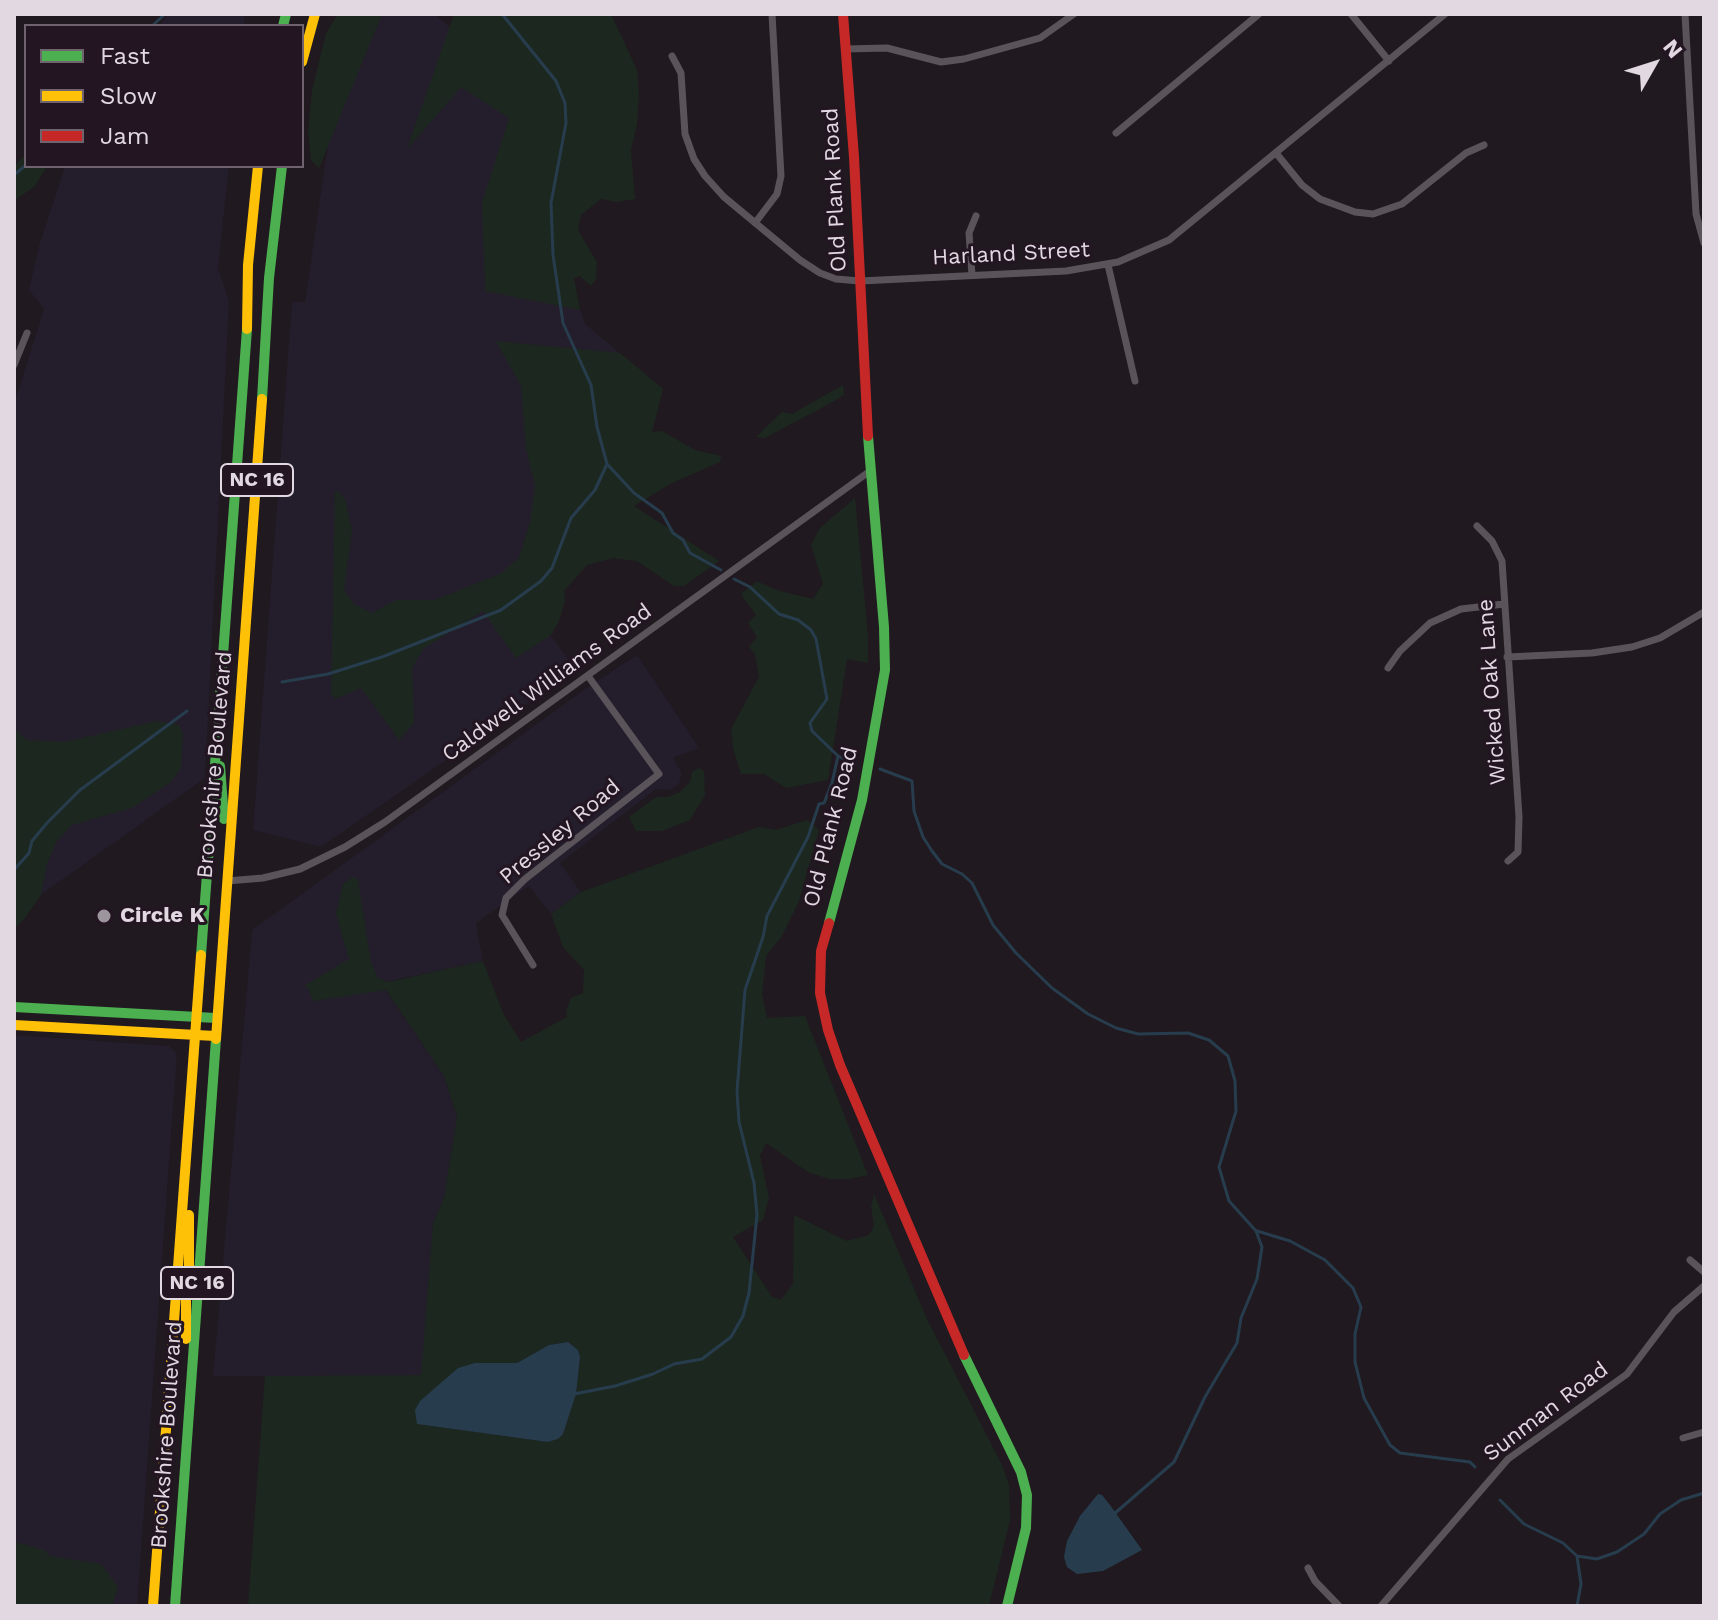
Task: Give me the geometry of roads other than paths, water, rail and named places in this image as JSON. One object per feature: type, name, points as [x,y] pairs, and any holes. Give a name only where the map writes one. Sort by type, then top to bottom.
[{"type":"main road","points":[[304,55],[315,14]]},
{"type":"main road","name":"Old Plank Road","points":[[843,14],[885,670],[862,800],[821,951],[820,993],[828,1030],[846,1080],[956,1338],[1021,1472],[1027,1495],[1026,1528],[1007,1606]]},
{"type":"main road","name":"Brookshire Boulevard","points":[[153,1606],[247,323],[248,254],[258,168]]},
{"type":"main road","name":"Brookshire Boulevard","points":[[175,1606],[260,446],[269,278],[282,168]]},
{"type":"main road","points":[[217,731],[224,817],[220,870],[226,882]]},
{"type":"main road","points":[[205,890],[216,898],[213,949],[220,972]]},
{"type":"main road","points":[[14,1007],[216,1018]]},
{"type":"main road","points":[[14,1025],[215,1036]]},
{"type":"main road","points":[[186,1164],[190,1199],[189,1267],[198,1277]]},
{"type":"main road","points":[[177,1275],[184,1280],[187,1294],[185,1365],[188,1426]]},
{"type":"street","points":[[755,223],[777,194],[781,176],[772,14]]},
{"type":"street","points":[[845,49],[887,48],[941,62],[964,59],[1040,38],[1074,14]]},
{"type":"street","points":[[1116,133],[1259,14]]},
{"type":"street","points":[[1351,14],[1389,61]]},
{"type":"street","name":"Harland Street","points":[[672,56],[681,73],[685,134],[694,159],[705,176],[724,197],[820,273],[836,279],[860,281],[1066,271],[1108,265],[1147,252],[1169,240],[1445,14]]},
{"type":"street","points":[[1685,14],[1696,214],[1704,243]]},
{"type":"street","points":[[1276,153],[1302,185],[1320,199],[1355,212],[1373,214],[1402,204],[1466,153],[1484,145]]},
{"type":"street","points":[[972,275],[969,233],[976,216]]},
{"type":"street","points":[[1108,265],[1135,381]]},
{"type":"street","points":[[14,365],[27,333]]},
{"type":"street","name":"Caldwell Williams Road","points":[[226,882],[292,872],[345,847],[479,756],[870,471]]},
{"type":"street","name":"Wicked Oak Lane","points":[[1477,526],[1492,541],[1502,561],[1519,817],[1518,852],[1508,861]]},
{"type":"street","points":[[1388,668],[1400,651],[1430,623],[1461,609],[1504,604]]},
{"type":"street","points":[[1507,657],[1592,653],[1632,647],[1660,638],[1704,612]]},
{"type":"street","name":"Pressley Road","points":[[533,965],[502,915],[506,898],[525,879],[659,774],[588,676]]},
{"type":"street","points":[[1690,1260],[1704,1272]]},
{"type":"street","name":"Sunman Road","points":[[1381,1606],[1508,1459],[1627,1374],[1674,1312],[1704,1286]]},
{"type":"street","points":[[1683,1438],[1704,1432]]},
{"type":"street","points":[[1308,1568],[1315,1581],[1339,1606]]},
{"type":"water","points":[[568,1342],[578,1350],[580,1357],[576,1394],[563,1434],[558,1439],[548,1442],[417,1424],[415,1410],[420,1401],[458,1368],[475,1363],[517,1363],[549,1345]]},
{"type":"water","points":[[1098,1494],[1110,1505],[1142,1550],[1103,1571],[1077,1574],[1067,1567],[1064,1557],[1067,1541],[1080,1516]]},
{"type":"waterway","points":[[154,24],[165,14]]},
{"type":"waterway","points":[[502,14],[556,81],[565,103],[566,123],[551,203],[553,255],[563,323],[591,385],[597,427],[607,464],[634,493],[662,513],[673,533],[683,540],[690,553],[721,570]]},
{"type":"waterway","points":[[14,175],[24,167]]},
{"type":"waterway","points":[[282,682],[328,674],[382,657],[501,610],[541,581],[552,568],[571,518],[595,490],[607,464]]},
{"type":"waterway","points":[[734,579],[750,587],[779,614],[798,620],[811,630],[816,639],[827,699],[810,723],[812,731],[838,756],[855,764]]},
{"type":"waterway","points":[[14,870],[29,853],[32,841],[80,790],[187,711]]},
{"type":"waterway","points":[[574,1394],[615,1386],[674,1364],[702,1359],[731,1337],[743,1316],[749,1293],[757,1215],[754,1183],[739,1122],[737,1091],[745,990],[767,916],[808,837],[819,804],[824,803],[838,756]]},
{"type":"waterway","points":[[880,769],[912,781],[914,811],[923,837],[932,851],[942,864],[972,883],[993,925],[1052,988],[1088,1014],[1116,1028],[1138,1034],[1188,1033],[1209,1040],[1228,1056],[1235,1081],[1236,1111],[1219,1167],[1229,1201],[1256,1231],[1262,1247],[1257,1279],[1241,1318],[1237,1343],[1205,1397],[1174,1462],[1114,1514]]},
{"type":"waterway","points":[[1257,1231],[1290,1241],[1325,1260],[1353,1288],[1361,1307],[1355,1334],[1355,1362],[1364,1398],[1390,1445],[1400,1453],[1470,1462],[1475,1467]]},
{"type":"waterway","points":[[1577,1556],[1597,1559],[1617,1552],[1644,1534],[1660,1514],[1681,1500],[1704,1493]]},
{"type":"waterway","points":[[1500,1500],[1524,1524],[1563,1543],[1577,1556],[1581,1584],[1577,1606]]},
{"type":"place","name":"Circle K","points":[[104,916]]}]
